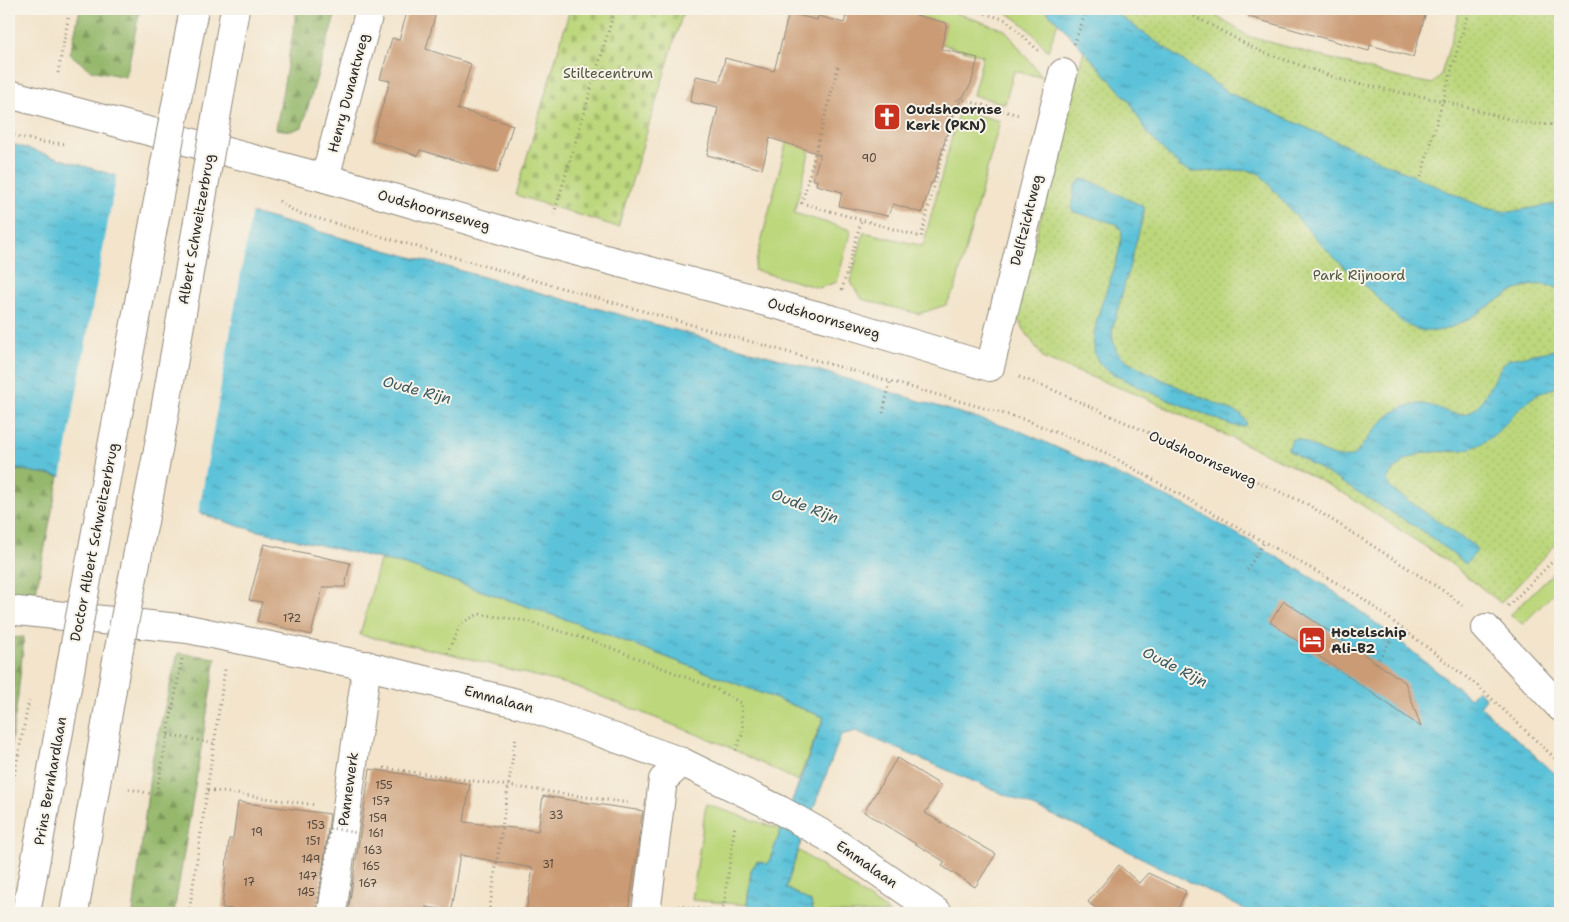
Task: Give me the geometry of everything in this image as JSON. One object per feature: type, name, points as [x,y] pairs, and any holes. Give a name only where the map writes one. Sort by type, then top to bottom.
[{"type":"street","name":"Doctor Albert Schweitzerbrug","points":[[74,649],[194,9]]},
{"type":"street","name":"Albert Schweitzerbrug","points":[[74,913],[118,654],[158,450],[235,9]]},
{"type":"street","name":"Henry Dunantweg","points":[[325,178],[370,9]]},
{"type":"street","name":"Delftzichtweg","points":[[990,367],[1063,73]]},
{"type":"street","name":"Oudshoornseweg","points":[[9,94],[325,178],[545,243],[834,320],[990,367]]},
{"type":"street","name":"Emmalaan","points":[[11,611],[188,629],[367,665],[521,704],[682,762],[780,810],[826,836],[938,913]]},
{"type":"street","points":[[1486,628],[1560,707]]},
{"type":"street","name":"Prins Bernhardlaan","points":[[26,913],[74,649]]},
{"type":"street","name":"Pannewerk","points":[[332,913],[351,821],[367,665]]},
{"type":"street","points":[[646,908],[663,780],[682,762]]},
{"type":"path","points":[[52,106],[70,9]]},
{"type":"path","points":[[545,243],[615,9]]},
{"type":"path","points":[[971,9],[1006,20],[1063,73]]},
{"type":"path","points":[[1181,9],[1257,50],[1344,82],[1443,101],[1522,123],[1560,125]]},
{"type":"path","points":[[1421,177],[1469,9]]},
{"type":"path","points":[[838,68],[802,203],[921,237],[957,98],[1051,123]]},
{"type":"path","points":[[316,217],[1026,420],[1106,453],[1358,595],[1478,686],[1560,763]]},
{"type":"path","points":[[834,320],[862,221]]},
{"type":"path","name":"Oudshoornseweg","points":[[990,367],[1051,389],[1307,504],[1450,595],[1486,628]]},
{"type":"path","points":[[883,413],[890,381]]},
{"type":"path","points":[[1247,570],[1264,542]]},
{"type":"path","points":[[1486,628],[1560,554]]},
{"type":"path","points":[[446,657],[461,623],[479,614],[526,621],[596,642],[716,689],[741,703],[743,733],[733,755]]},
{"type":"path","points":[[1376,662],[1400,626]]},
{"type":"path","points":[[129,789],[156,795],[188,629]]},
{"type":"path","points":[[189,913],[229,638]]},
{"type":"path","points":[[9,788],[14,776],[30,699]]},
{"type":"path","points":[[489,913],[521,704]]},
{"type":"path","points":[[168,735],[213,743]]},
{"type":"path","points":[[402,771],[604,798]]},
{"type":"path","points":[[208,790],[351,821]]},
{"type":"path","points":[[723,912],[740,792]]},
{"type":"path","points":[[316,913],[330,828],[351,821]]},
{"type":"path","points":[[646,908],[729,913]]},
{"type":"green space","points":[[80,9],[140,9],[126,77],[90,70],[70,54]]},
{"type":"green space","points":[[297,9],[337,9],[302,127],[291,131],[276,129]]},
{"type":"green space","name":"Stiltecentrum","points":[[570,9],[684,9],[618,227],[516,195]]},
{"type":"green space","points":[[823,9],[945,9],[1005,30],[1042,77],[1014,71],[1005,104],[973,95],[983,56]]},
{"type":"green space","points":[[998,9],[1044,9],[1058,22],[1048,51],[1020,21]]},
{"type":"green space","name":"Park Rijnoord","points":[[1103,9],[1205,9],[1248,36],[1397,77],[1433,84],[1441,75],[1460,9],[1560,9],[1560,540],[1501,603],[1447,561],[1345,494],[1288,464],[1141,396],[1044,359],[1015,316],[1084,50]]},
{"type":"green space","points":[[801,85],[825,90],[794,213],[851,230],[837,282],[819,288],[754,270]]},
{"type":"green space","points":[[959,110],[1000,121],[955,289],[946,305],[918,314],[862,299],[850,282],[864,232],[923,246]]},
{"type":"green space","points":[[9,463],[59,476],[36,592],[9,591]]},
{"type":"green space","points":[[380,560],[406,565],[582,625],[824,717],[798,781],[724,745],[577,687],[447,653],[360,635]]},
{"type":"green space","points":[[1560,566],[1560,587],[1523,624],[1510,615]]},
{"type":"green space","points":[[24,637],[18,695],[9,757],[9,638]]},
{"type":"green space","points":[[178,653],[216,658],[174,913],[133,913],[152,760]]},
{"type":"green space","points":[[706,804],[782,830],[768,865],[751,870],[747,905],[692,900]]},
{"type":"green space","points":[[798,850],[890,913],[813,913],[811,902],[786,888]]},
{"type":"water","points":[[1044,9],[1110,9],[1227,92],[1485,208],[1509,212],[1560,203],[1560,290],[1542,285],[1525,287],[1508,294],[1457,325],[1439,331],[1413,328],[1394,315],[1326,250],[1260,174],[1248,170],[1192,172],[1180,167],[1147,133],[1130,102]]},
{"type":"water","name":"Oude Rijn","points":[[9,143],[107,173],[780,359],[1020,431],[1193,509],[1329,588],[1397,639],[1470,698],[1477,690],[1486,698],[1480,706],[1560,778],[1560,913],[1252,913],[1080,827],[856,731],[841,735],[798,850],[786,888],[811,902],[813,913],[769,914],[753,909],[747,905],[751,870],[757,861],[768,864],[824,717],[582,625],[406,565],[242,527],[169,503],[129,493],[59,476],[9,468]]},
{"type":"water","points":[[1081,179],[1091,181],[1144,207],[1112,331],[1114,345],[1118,353],[1126,360],[1157,377],[1242,415],[1247,424],[1243,427],[1231,425],[1161,397],[1123,379],[1100,364],[1094,347],[1095,328],[1116,263],[1122,231],[1117,224],[1074,212],[1071,208],[1075,186]]},
{"type":"water","points":[[1560,349],[1560,387],[1533,397],[1486,441],[1464,450],[1419,454],[1401,464],[1388,478],[1387,481],[1390,488],[1474,546],[1477,551],[1466,564],[1421,530],[1288,450],[1292,439],[1298,439],[1335,456],[1349,457],[1356,454],[1371,434],[1389,416],[1399,409],[1410,405],[1422,404],[1456,414],[1468,413],[1480,403],[1498,372],[1509,359]]},
{"type":"pier","points":[[117,173],[252,210],[198,516],[169,506],[61,479]]},
{"type":"building","points":[[408,9],[437,9],[426,49],[471,64],[458,109],[513,125],[498,173],[420,150],[418,156],[372,140],[390,81],[380,79],[392,38],[399,40]]},
{"type":"building","points":[[848,9],[892,9],[947,23],[941,49],[978,58],[971,84],[952,115],[933,183],[931,183],[922,213],[893,204],[888,216],[839,206],[842,192],[816,185],[817,180],[813,180],[820,154],[770,138],[762,169],[707,155],[718,108],[690,102],[696,76],[720,81],[725,58],[774,71],[789,13],[817,20],[818,16],[844,23]]},
{"type":"building","points":[[1250,9],[1427,9],[1413,57],[1370,45],[1369,51],[1249,17]]},
{"type":"building","points":[[264,544],[350,563],[345,587],[323,587],[311,635],[257,621],[262,602],[249,600]]},
{"type":"building","points":[[1284,601],[1405,682],[1421,727],[1270,622]]},
{"type":"building","points":[[897,758],[942,786],[925,813],[996,854],[975,887],[942,866],[945,862],[864,812]]},
{"type":"building","points":[[370,769],[470,784],[464,822],[538,831],[543,796],[643,811],[628,913],[526,913],[533,868],[460,855],[451,910],[426,907],[425,913],[348,913]]},
{"type":"building","points":[[238,802],[330,814],[317,913],[234,913],[234,909],[222,908],[229,839],[233,839]]},
{"type":"building","points":[[1119,865],[1139,883],[1148,873],[1186,891],[1176,913],[1102,913],[1088,902]]},
{"type":"place","name":"Oudshoornse Kerk (PKN)","points":[[887,117]]},
{"type":"place","name":"Hotelschip Ali-B2","points":[[1312,640]]}]
